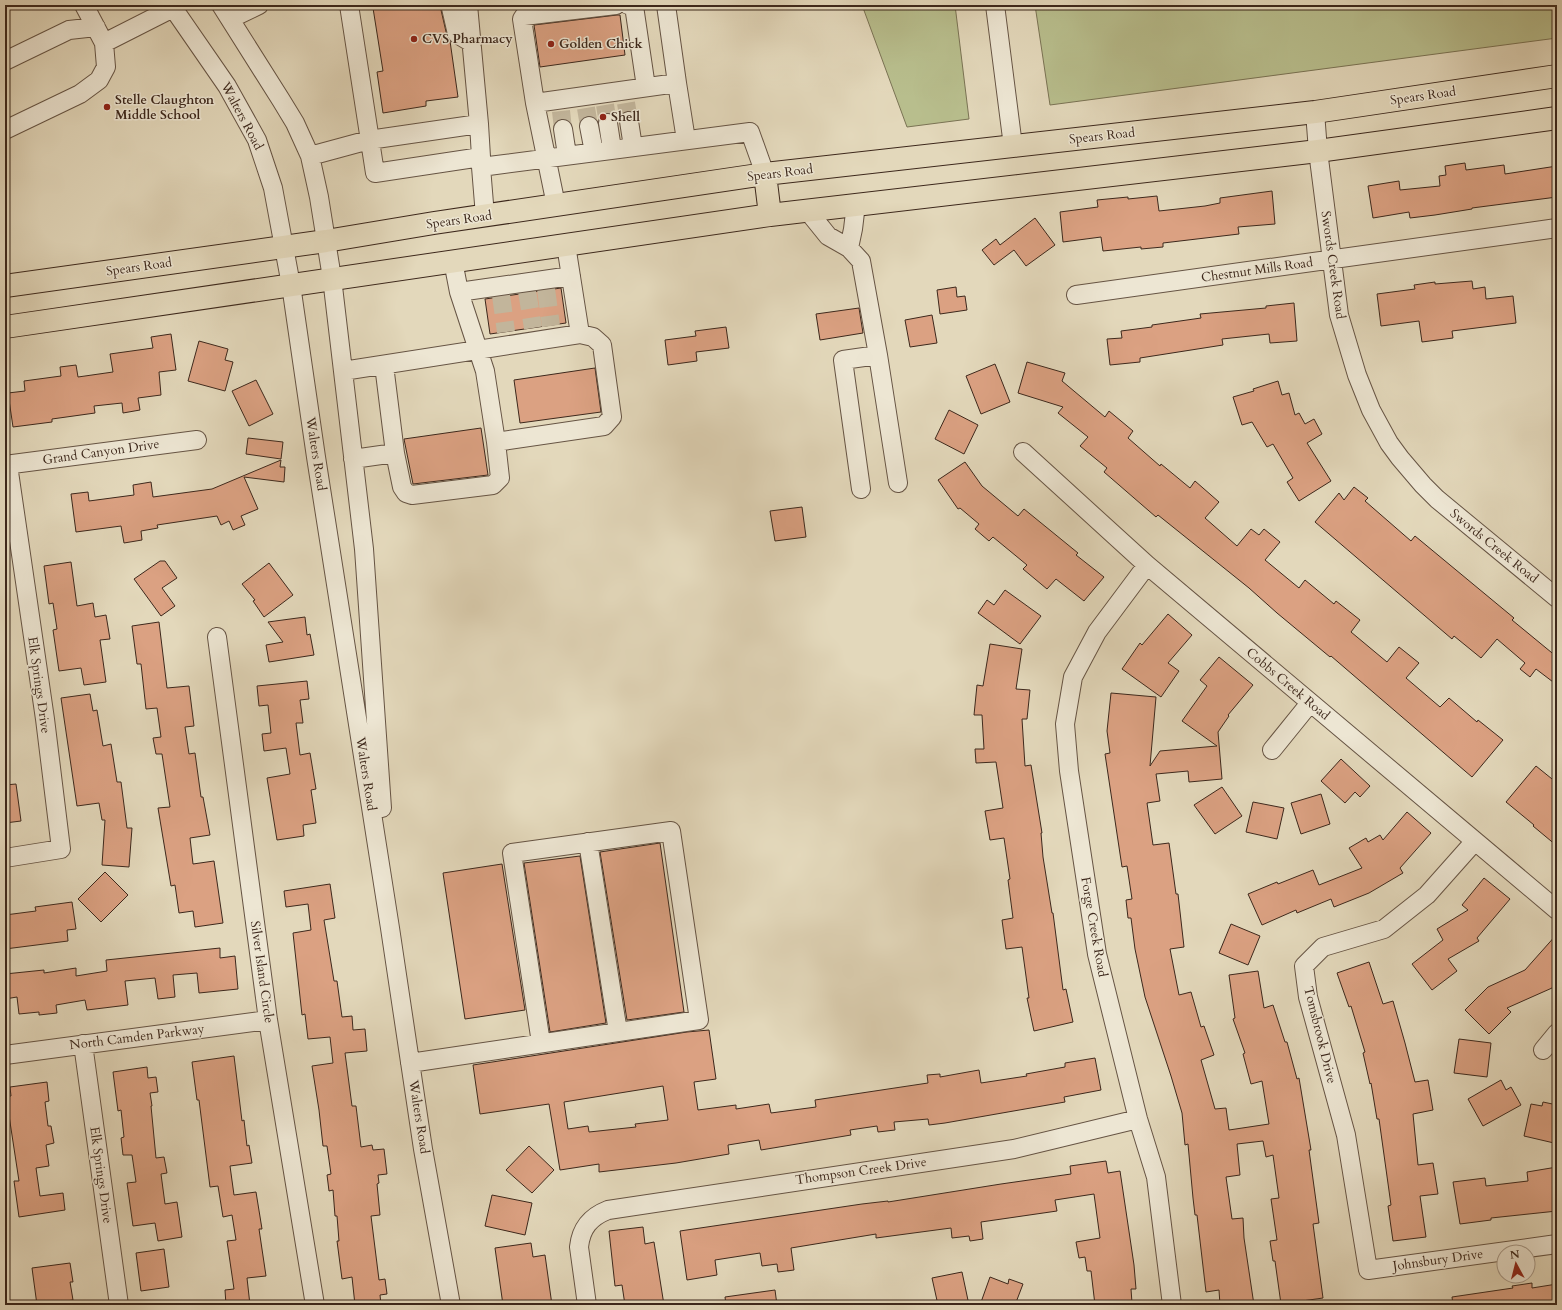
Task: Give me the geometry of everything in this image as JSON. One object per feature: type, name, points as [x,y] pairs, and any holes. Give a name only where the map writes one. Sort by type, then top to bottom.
[{"type":"main road","name":"Spears Road","points":[[5,286],[326,241],[764,174],[1315,112],[1557,76]]},
{"type":"main road","points":[[5,327],[770,215],[1318,151],[1557,118]]},
{"type":"main road","points":[[764,174],[770,215]]},
{"type":"street","points":[[5,130],[80,94],[99,80],[106,67],[100,35],[84,5]]},
{"type":"street","points":[[226,12],[259,5]]},
{"type":"street","points":[[349,5],[374,173],[481,162],[546,158],[750,132],[764,174]]},
{"type":"street","points":[[556,205],[535,103],[522,19],[524,16],[616,5]]},
{"type":"street","points":[[628,5],[634,6],[646,87]]},
{"type":"street","points":[[666,5],[686,140]]},
{"type":"street","points":[[995,5],[1013,146]]},
{"type":"street","points":[[5,61],[69,30],[100,35],[172,6]]},
{"type":"street","name":"Walters Road","points":[[172,6],[227,86],[257,140],[273,188],[291,284],[316,457],[423,1149],[451,1305]]},
{"type":"street","points":[[460,7],[472,43],[485,216]]},
{"type":"street","name":"Walters Road","points":[[226,12],[282,100],[295,123],[310,156],[326,241],[332,278],[364,549],[390,928]]},
{"type":"street","points":[[535,103],[560,105],[585,102],[626,96],[646,87],[677,83]]},
{"type":"street","name":"Swords Creek Road","points":[[1315,112],[1318,151],[1339,315],[1357,375],[1371,410],[1389,443],[1423,486],[1557,598]]},
{"type":"street","points":[[629,121],[633,146]]},
{"type":"street","points":[[608,123],[612,149]]},
{"type":"street","points":[[310,156],[369,140],[479,124]]},
{"type":"street","points":[[589,126],[594,152]]},
{"type":"street","points":[[563,129],[567,155]]},
{"type":"street","points":[[849,248],[856,204]]},
{"type":"street","points":[[808,210],[828,236],[849,248],[861,261],[878,355],[898,483]]},
{"type":"street","name":"Chestnut Mills Road","points":[[1076,295],[1557,228]]},
{"type":"street","points":[[566,245],[580,334]]},
{"type":"street","points":[[384,365],[395,453],[402,487],[406,493],[412,495],[493,485],[500,478],[485,371],[459,292],[454,261]]},
{"type":"street","points":[[459,292],[500,291],[545,285],[571,276]]},
{"type":"street","points":[[343,371],[478,351],[507,339],[553,332],[580,334],[593,337],[602,345],[612,417],[604,426],[496,442]]},
{"type":"street","points":[[861,488],[843,360],[878,355]]},
{"type":"street","name":"Grand Canyon Drive","points":[[6,465],[197,440]]},
{"type":"street","name":"Cobbs Creek Road","points":[[1023,452],[1147,565],[1557,910]]},
{"type":"street","points":[[353,459],[395,453]]},
{"type":"street","name":"Elk Springs Drive","points":[[5,858],[61,849],[44,719],[6,465]]},
{"type":"street","name":"Forge Creek Road","points":[[1147,565],[1097,632],[1073,677],[1066,724],[1069,771],[1097,954],[1138,1119],[1156,1177],[1172,1305]]},
{"type":"street","name":"Silver Island Circle","points":[[217,637],[268,1020],[314,1305]]},
{"type":"street","points":[[1272,750],[1310,703]]},
{"type":"street","points":[[410,1063],[699,1020],[671,831],[512,853],[541,1043]]},
{"type":"street","name":"Tomsbrook Drive","points":[[1368,1270],[1346,1135],[1308,997],[1304,966],[1323,946],[1384,929],[1427,896],[1475,840]]},
{"type":"street","points":[[588,842],[618,1032]]},
{"type":"street","name":"North Camden Parkway","points":[[5,1055],[268,1020]]},
{"type":"street","points":[[1543,1050],[1557,1033]]},
{"type":"street","name":"Elk Springs Drive","points":[[83,1044],[120,1305]]},
{"type":"street","name":"Thompson Creek Drive","points":[[587,1305],[580,1247],[582,1235],[587,1224],[600,1213],[612,1209],[1014,1149],[1138,1119]]},
{"type":"street","name":"Johnsbury Drive","points":[[1368,1270],[1557,1244]]},
{"type":"green space","points":[[862,5],[955,5],[969,119],[907,127]]},
{"type":"green space","points":[[1035,5],[1557,5],[1557,38],[1050,105]]},
{"type":"building","name":"CVS Pharmacy","points":[[391,5],[441,5],[447,36],[450,41],[458,97],[426,101],[426,106],[383,113],[377,72],[383,71],[373,8]]},
{"type":"building","points":[[620,15],[625,55],[540,67],[534,25]]},
{"type":"building","points":[[1465,163],[1466,170],[1504,165],[1505,174],[1557,166],[1557,197],[1410,218],[1409,212],[1373,218],[1368,186],[1399,181],[1400,190],[1440,186],[1439,176],[1446,175],[1445,166]]},
{"type":"building","points":[[1272,191],[1275,224],[1238,227],[1239,234],[1163,243],[1163,247],[1141,249],[1141,247],[1103,251],[1101,237],[1063,242],[1060,212],[1098,207],[1097,200],[1157,196],[1159,211],[1205,206],[1220,203],[1220,198]]},
{"type":"building","points":[[1035,218],[1055,245],[1026,266],[1014,250],[994,265],[982,250],[996,239],[1000,245]]},
{"type":"building","points":[[1472,281],[1473,289],[1485,287],[1486,299],[1513,296],[1516,323],[1452,331],[1453,338],[1422,342],[1419,321],[1381,326],[1377,294],[1415,289],[1414,285],[1435,282],[1435,284]]},
{"type":"building","points":[[956,287],[957,297],[965,296],[967,310],[940,314],[937,290]]},
{"type":"building","points":[[561,288],[566,323],[490,334],[485,299]]},
{"type":"building","points":[[1294,303],[1297,341],[1270,343],[1269,334],[1222,339],[1223,345],[1140,358],[1140,362],[1110,365],[1107,339],[1122,338],[1121,331],[1201,318],[1200,314],[1266,308],[1266,306]]},
{"type":"building","points":[[859,308],[863,333],[820,340],[816,314]]},
{"type":"building","points":[[932,315],[937,343],[910,347],[905,320]]},
{"type":"building","points":[[726,327],[729,348],[696,352],[697,361],[668,365],[665,340],[696,336],[695,331]]},
{"type":"building","points":[[171,334],[176,370],[159,372],[161,395],[138,398],[140,410],[123,413],[122,403],[94,406],[95,413],[52,419],[52,422],[13,427],[8,393],[25,391],[24,381],[61,376],[60,367],[76,365],[78,377],[113,372],[110,354],[153,348],[151,337]]},
{"type":"building","points":[[199,341],[228,349],[225,360],[233,362],[225,391],[188,381]]},
{"type":"building","points":[[1027,362],[1065,373],[1062,381],[1105,417],[1109,411],[1133,431],[1128,438],[1160,466],[1161,464],[1190,488],[1195,481],[1219,502],[1205,518],[1237,546],[1251,529],[1259,535],[1264,529],[1280,542],[1265,560],[1299,588],[1305,580],[1334,604],[1336,601],[1360,620],[1351,632],[1387,662],[1399,647],[1419,663],[1406,678],[1440,707],[1449,698],[1477,722],[1478,720],[1503,740],[1472,777],[1249,588],[1158,515],[1156,517],[1104,472],[1107,468],[1080,446],[1088,437],[1058,413],[1063,407],[1018,393]]},
{"type":"building","points":[[995,364],[1010,402],[981,414],[966,376]]},
{"type":"building","points":[[595,368],[601,412],[520,423],[514,380]]},
{"type":"building","points":[[256,380],[273,414],[249,426],[232,391]]},
{"type":"building","points":[[1278,381],[1282,395],[1289,393],[1295,415],[1299,413],[1305,424],[1314,419],[1322,434],[1307,443],[1331,481],[1299,501],[1287,482],[1293,478],[1273,444],[1267,447],[1252,422],[1242,425],[1233,397],[1254,391],[1253,389]]},
{"type":"building","points":[[949,410],[978,425],[964,454],[935,439]]},
{"type":"building","points":[[481,428],[488,475],[413,484],[404,439]]},
{"type":"building","points":[[248,438],[283,442],[281,459],[246,454]]},
{"type":"building","points":[[281,460],[280,467],[285,467],[284,482],[244,477],[258,509],[241,516],[245,525],[233,530],[229,521],[221,525],[217,516],[157,525],[158,528],[141,531],[142,540],[124,543],[121,526],[76,532],[71,494],[88,492],[89,501],[134,495],[133,485],[151,482],[153,497],[212,489]]},
{"type":"building","points":[[965,462],[982,486],[1018,516],[1024,509],[1078,553],[1076,555],[1104,577],[1084,601],[1056,579],[1047,589],[1023,569],[1027,565],[993,537],[989,541],[975,529],[979,524],[960,508],[958,509],[938,480]]},
{"type":"building","points":[[1354,487],[1368,498],[1365,501],[1411,541],[1415,536],[1514,618],[1512,620],[1557,657],[1557,685],[1536,669],[1530,677],[1520,669],[1525,663],[1497,639],[1481,658],[1454,636],[1452,639],[1315,522],[1339,493],[1344,500]]},
{"type":"building","points":[[802,507],[806,537],[775,541],[770,511]]},
{"type":"building","points":[[160,561],[165,561],[177,578],[162,588],[175,606],[161,616],[134,579]]},
{"type":"building","points":[[71,562],[77,606],[93,603],[95,617],[106,615],[110,639],[100,640],[106,682],[84,685],[81,668],[59,671],[53,630],[57,629],[53,603],[49,604],[44,566]]},
{"type":"building","points":[[269,563],[293,595],[264,617],[253,601],[255,600],[242,584]]},
{"type":"building","points":[[1005,590],[1041,616],[1020,644],[978,613],[987,600],[994,605]]},
{"type":"building","points":[[1168,614],[1192,635],[1168,663],[1179,671],[1161,697],[1122,669],[1140,643],[1142,645]]},
{"type":"building","points":[[305,617],[307,635],[310,634],[314,655],[269,662],[266,645],[283,642],[268,622]]},
{"type":"building","points":[[159,622],[167,688],[189,686],[194,726],[185,727],[189,754],[195,753],[201,797],[203,797],[210,835],[190,838],[193,864],[214,861],[223,923],[195,927],[193,911],[179,913],[175,885],[171,886],[158,808],[170,807],[162,754],[156,754],[153,738],[161,737],[157,708],[146,709],[141,664],[137,664],[132,626]]},
{"type":"building","points":[[990,644],[1022,649],[1016,689],[1030,690],[1027,719],[1022,719],[1025,766],[1031,765],[1042,833],[1043,857],[1053,913],[1063,990],[1066,989],[1073,1022],[1034,1031],[1027,998],[1029,998],[1022,947],[1006,949],[1002,920],[1013,918],[1008,880],[1010,879],[1004,838],[990,840],[985,811],[1003,808],[996,762],[976,763],[975,749],[984,749],[982,715],[974,715],[977,685],[983,686]]},
{"type":"building","points":[[1219,657],[1253,685],[1228,715],[1229,716],[1218,732],[1222,779],[1189,782],[1188,771],[1156,774],[1160,801],[1147,803],[1153,845],[1169,843],[1176,894],[1178,894],[1184,947],[1170,949],[1179,995],[1191,992],[1201,1027],[1204,1026],[1214,1055],[1201,1060],[1215,1109],[1226,1108],[1229,1130],[1269,1124],[1262,1081],[1251,1084],[1243,1054],[1245,1053],[1233,1019],[1235,1018],[1229,975],[1258,971],[1264,1008],[1273,1005],[1285,1042],[1287,1042],[1297,1079],[1299,1078],[1311,1150],[1309,1150],[1319,1223],[1313,1224],[1323,1298],[1281,1304],[1275,1261],[1273,1261],[1270,1241],[1277,1240],[1271,1199],[1279,1198],[1273,1155],[1266,1157],[1263,1141],[1237,1144],[1240,1175],[1226,1177],[1232,1219],[1243,1218],[1244,1238],[1254,1305],[1220,1305],[1219,1290],[1206,1292],[1197,1215],[1195,1215],[1188,1144],[1185,1145],[1182,1113],[1145,997],[1135,949],[1131,918],[1128,918],[1126,900],[1132,899],[1127,866],[1122,867],[1105,754],[1110,753],[1107,731],[1111,693],[1156,697],[1150,766],[1160,751],[1217,746],[1182,721],[1207,686],[1200,680]]},
{"type":"building","points":[[307,681],[309,699],[300,700],[303,723],[296,723],[300,755],[310,753],[316,789],[311,790],[316,823],[303,825],[304,836],[277,840],[267,778],[290,774],[286,748],[264,751],[262,734],[271,733],[268,705],[259,706],[257,686]]},
{"type":"building","points":[[90,694],[93,711],[97,710],[103,746],[111,744],[117,782],[121,782],[127,828],[132,828],[129,867],[102,865],[105,820],[102,820],[99,803],[77,806],[61,698]]},
{"type":"building","points":[[1341,759],[1370,786],[1360,797],[1355,792],[1345,803],[1321,781]]},
{"type":"building","points":[[1536,766],[1557,783],[1557,846],[1506,802]]},
{"type":"building","points":[[16,784],[21,821],[5,823],[5,785]]},
{"type":"building","points":[[1222,787],[1242,816],[1215,834],[1194,805]]},
{"type":"building","points":[[1321,794],[1330,824],[1301,834],[1291,803]]},
{"type":"building","points":[[1253,802],[1284,808],[1277,839],[1246,832]]},
{"type":"building","points":[[1407,812],[1431,833],[1400,868],[1403,873],[1369,893],[1334,907],[1331,899],[1297,913],[1296,910],[1262,925],[1248,894],[1277,882],[1278,884],[1313,870],[1319,885],[1362,868],[1349,848],[1366,838],[1368,842],[1380,835],[1383,840]]},
{"type":"building","points":[[660,843],[684,1012],[627,1020],[600,852]]},
{"type":"building","points":[[580,856],[606,1023],[550,1032],[524,863]]},
{"type":"building","points":[[502,864],[525,1010],[465,1019],[443,873]]},
{"type":"building","points":[[105,872],[128,895],[101,922],[78,899]]},
{"type":"building","points":[[1484,878],[1510,899],[1477,938],[1479,941],[1448,959],[1457,971],[1432,990],[1412,964],[1443,940],[1437,929],[1468,910],[1462,905]]},
{"type":"building","points":[[330,884],[335,918],[324,920],[334,981],[337,981],[342,1017],[352,1016],[353,1030],[365,1029],[367,1051],[345,1053],[352,1106],[356,1106],[361,1147],[372,1145],[373,1150],[384,1149],[387,1174],[378,1175],[379,1183],[377,1184],[380,1215],[371,1216],[379,1280],[385,1279],[387,1294],[380,1295],[381,1305],[355,1305],[352,1277],[342,1279],[337,1241],[339,1241],[337,1216],[335,1216],[333,1190],[329,1191],[327,1175],[331,1174],[327,1146],[323,1146],[312,1066],[333,1063],[330,1037],[308,1039],[305,1014],[302,1015],[293,933],[311,930],[308,904],[286,907],[284,891]]},
{"type":"building","points":[[72,902],[76,929],[67,930],[68,941],[5,949],[5,915],[36,911],[35,907]]},
{"type":"building","points":[[1231,924],[1260,936],[1248,965],[1219,953]]},
{"type":"building","points":[[1557,934],[1557,981],[1552,988],[1507,1008],[1511,1012],[1489,1034],[1465,1010],[1488,987],[1525,970]]},
{"type":"building","points":[[220,948],[220,958],[235,956],[238,989],[199,993],[197,973],[173,975],[175,997],[158,999],[155,978],[125,981],[128,1005],[87,1010],[85,1000],[56,1005],[57,1013],[39,1015],[39,1012],[19,1014],[17,997],[5,999],[5,974],[44,970],[44,973],[76,968],[76,976],[107,971],[106,960]]},
{"type":"building","points":[[1369,962],[1383,1004],[1393,1001],[1415,1082],[1428,1080],[1433,1110],[1413,1114],[1418,1165],[1433,1163],[1438,1194],[1420,1196],[1426,1237],[1393,1241],[1388,1206],[1391,1205],[1379,1119],[1377,1119],[1371,1083],[1370,1084],[1363,1053],[1365,1052],[1351,1006],[1349,1007],[1337,973]]},
{"type":"building","points":[[709,1030],[716,1079],[694,1082],[698,1110],[736,1105],[736,1109],[769,1104],[771,1113],[816,1107],[815,1100],[928,1083],[927,1075],[940,1074],[940,1077],[979,1070],[981,1083],[1027,1076],[1026,1074],[1065,1067],[1065,1063],[1095,1058],[1101,1090],[1064,1097],[1065,1102],[945,1123],[929,1125],[928,1119],[894,1122],[895,1130],[878,1132],[877,1126],[850,1130],[851,1135],[761,1150],[759,1140],[728,1145],[729,1154],[676,1163],[599,1172],[599,1164],[560,1170],[549,1104],[480,1114],[473,1065],[687,1032]],"holes":[[[663,1086],[668,1120],[635,1124],[636,1127],[589,1132],[588,1126],[568,1129],[564,1102]]]},
{"type":"building","points":[[1459,1039],[1491,1043],[1487,1077],[1454,1073]]},
{"type":"building","points":[[234,1056],[242,1121],[244,1120],[247,1146],[249,1145],[252,1163],[230,1166],[234,1195],[256,1192],[262,1229],[259,1229],[266,1276],[247,1278],[250,1305],[226,1305],[225,1290],[234,1289],[227,1241],[236,1240],[232,1215],[223,1217],[218,1186],[210,1187],[199,1100],[197,1100],[192,1062]]},
{"type":"building","points":[[147,1067],[148,1078],[156,1077],[158,1092],[150,1093],[156,1158],[164,1157],[167,1173],[161,1174],[165,1204],[177,1202],[182,1237],[158,1241],[155,1223],[133,1226],[127,1183],[136,1182],[132,1155],[123,1155],[121,1138],[124,1137],[121,1110],[118,1111],[113,1072]]},
{"type":"building","points":[[1501,1080],[1506,1090],[1511,1087],[1521,1105],[1483,1126],[1468,1099]]},
{"type":"building","points":[[47,1082],[49,1101],[45,1102],[48,1126],[51,1126],[54,1143],[46,1145],[49,1166],[36,1168],[40,1196],[63,1193],[65,1210],[19,1217],[14,1181],[19,1181],[8,1109],[5,1110],[5,1096],[11,1096],[10,1087]]},
{"type":"building","points":[[1543,1102],[1557,1105],[1557,1130],[1554,1143],[1524,1136],[1531,1104],[1542,1106]]},
{"type":"building","points":[[529,1146],[554,1170],[532,1193],[506,1170]]},
{"type":"building","points":[[1106,1161],[1108,1173],[1120,1171],[1134,1265],[1136,1289],[1131,1289],[1132,1303],[1095,1305],[1091,1271],[1087,1271],[1085,1257],[1079,1258],[1076,1242],[1100,1238],[1094,1194],[1055,1200],[1057,1211],[981,1222],[983,1239],[970,1241],[969,1236],[952,1238],[951,1228],[876,1238],[876,1234],[791,1248],[794,1270],[778,1272],[777,1264],[762,1266],[760,1253],[715,1260],[717,1275],[687,1280],[680,1231],[862,1204],[888,1202],[1071,1174],[1070,1166]]},
{"type":"building","points":[[1557,1167],[1557,1211],[1491,1218],[1491,1220],[1460,1224],[1453,1182],[1485,1178],[1486,1186],[1528,1181],[1527,1172]]},
{"type":"building","points":[[492,1195],[532,1203],[525,1235],[485,1226]]},
{"type":"building","points":[[643,1227],[645,1244],[654,1242],[664,1305],[625,1305],[622,1285],[615,1286],[609,1231]]},
{"type":"building","points":[[531,1243],[533,1257],[545,1255],[552,1305],[503,1305],[495,1248]]},
{"type":"building","points":[[164,1249],[169,1287],[141,1291],[136,1253]]},
{"type":"building","points":[[70,1263],[73,1282],[70,1282],[73,1300],[37,1305],[32,1268]]},
{"type":"building","points":[[962,1272],[969,1305],[938,1305],[932,1278]]},
{"type":"building","points":[[990,1277],[1008,1284],[1009,1279],[1023,1284],[1015,1305],[980,1305]]},
{"type":"building","points":[[1532,1284],[1532,1288],[1557,1284],[1557,1305],[1453,1305],[1452,1297],[1513,1288],[1512,1286]]},
{"type":"building","points":[[775,1290],[777,1305],[726,1305],[725,1297]]},
{"type":"tunnel","points":[[626,103],[629,121]]},
{"type":"tunnel","points":[[605,105],[608,123]]},
{"type":"tunnel","points":[[586,108],[589,126]]},
{"type":"tunnel","points":[[561,111],[563,129]]},
{"type":"tunnel","points":[[546,289],[551,326]]},
{"type":"tunnel","points":[[527,291],[533,328]]},
{"type":"tunnel","points":[[501,295],[506,332]]},
{"type":"place","name":"CVS Pharmacy","points":[[414,39]]},
{"type":"place","name":"Golden Chick","points":[[551,44]]},
{"type":"place","name":"Stelle Claughton Middle School","points":[[107,107]]},
{"type":"place","name":"Shell","points":[[603,117]]}]
